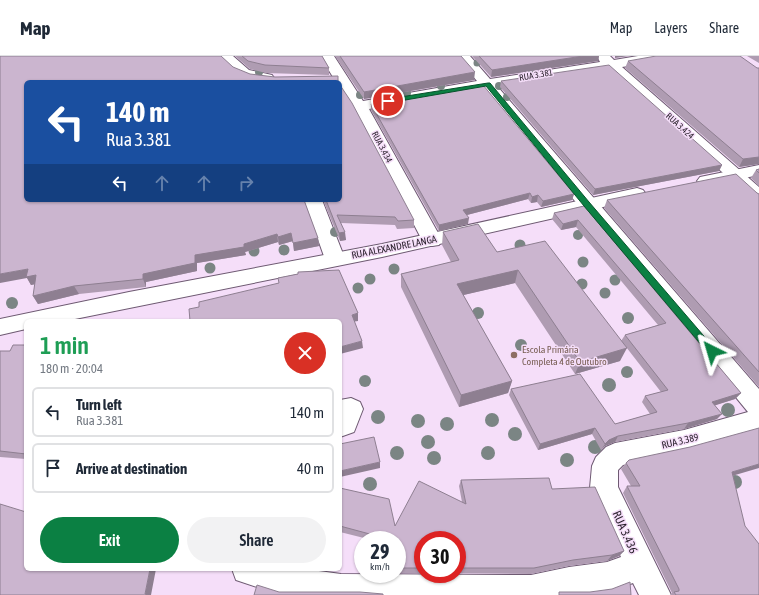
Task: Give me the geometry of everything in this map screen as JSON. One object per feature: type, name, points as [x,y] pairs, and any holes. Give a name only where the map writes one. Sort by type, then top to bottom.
[{"type":"street","points":[[225,56],[244,73],[253,76],[280,80]]},
{"type":"street","name":"RUA 3.434","points":[[327,56],[334,80]]},
{"type":"street","points":[[463,56],[488,84],[586,204],[759,407]]},
{"type":"street","name":"RUA 3.381","points":[[360,106],[488,84],[606,60],[666,56]]},
{"type":"street","name":"RUA 3.424","points":[[606,60],[759,196]]},
{"type":"street","name":"RUA 3.434","points":[[342,89],[360,106],[432,240]]},
{"type":"street","points":[[690,184],[759,170]]},
{"type":"street","name":"RUA ALEXANDRE LANGA","points":[[36,319],[432,240],[586,204],[652,191]]},
{"type":"street","points":[[314,202],[335,259]]},
{"type":"street","name":"RUA ALEXANDRE LANGA","points":[[0,327],[24,322]]},
{"type":"street","points":[[342,410],[351,409],[345,424],[342,425]]},
{"type":"street","name":"RUA 3.389","points":[[605,466],[615,456],[684,441],[759,420]]},
{"type":"street","name":"RUA 3.436","points":[[605,466],[604,488],[640,566],[656,595]]},
{"type":"street","points":[[253,571],[288,582],[341,589],[529,592],[569,582],[607,586],[640,566]]},
{"type":"building","points":[[0,56],[221,56],[233,67],[250,74],[275,77],[338,76],[338,80],[24,80],[24,202],[305,202],[318,238],[293,243],[291,233],[278,237],[277,234],[244,244],[244,247],[195,255],[195,263],[143,274],[143,279],[74,286],[33,296],[36,275],[26,277],[28,269],[0,274]]},
{"type":"building","points":[[242,56],[322,56],[329,68],[265,65],[248,61]]},
{"type":"building","points":[[340,56],[461,56],[475,72],[364,92]]},
{"type":"building","points":[[479,56],[583,56],[492,70]]},
{"type":"building","points":[[656,56],[740,56],[759,68],[759,157],[743,159],[628,61]]},
{"type":"building","points":[[609,65],[722,165],[595,189],[501,81]]},
{"type":"building","points":[[483,85],[574,194],[543,201],[538,195],[532,197],[530,193],[463,210],[469,218],[439,225],[371,104]]},
{"type":"building","points":[[342,88],[352,103],[414,220],[398,221],[395,217],[337,215],[345,232],[339,233],[327,202],[342,202]]},
{"type":"building","points":[[736,174],[759,194],[759,372],[607,200]]},
{"type":"building","points":[[584,206],[741,393],[712,402],[722,414],[688,423],[618,436],[609,440],[605,444],[595,428],[540,444],[511,389],[580,374],[615,424],[657,412],[645,396],[668,390],[625,335],[666,323],[578,220],[563,224],[554,213]]},
{"type":"building","points":[[478,224],[497,252],[545,241],[627,348],[580,362],[518,270],[457,284],[512,381],[461,395],[401,274],[459,260],[443,232]]},
{"type":"building","points":[[339,270],[358,313],[352,315],[362,341],[342,346],[342,319],[190,319],[189,309],[199,307],[199,302],[279,283],[278,278],[298,274],[298,272]]},
{"type":"building","points":[[13,345],[24,345],[24,454],[0,451],[0,351],[10,351]]},
{"type":"building","points":[[759,428],[759,464],[732,472],[745,526],[759,544],[759,595],[676,595],[674,592],[679,591],[679,589],[627,486],[640,486],[626,463],[629,460],[690,447]]},
{"type":"building","points":[[374,437],[380,462],[342,471],[342,444]]},
{"type":"building","points":[[549,478],[552,489],[595,487],[624,551],[612,555],[573,560],[534,568],[466,568],[466,531],[414,531],[414,568],[406,568],[406,531],[359,531],[342,527],[342,488],[389,499],[395,526],[419,481],[466,504],[461,480]]},
{"type":"building","points":[[0,504],[24,511],[24,571],[150,571],[145,594],[148,595],[0,595]]},
{"type":"building","points":[[630,582],[631,595],[559,595],[559,592],[590,592],[612,589]]},
{"type":"building","points":[[257,585],[279,592],[360,592],[383,595],[254,595]]},
{"type":"place","name":"Escola Primária Completa 4 de Outubro","points":[[514,355]]},
{"type":"route","points":[[388,101],[488,84],[586,204],[712,351]]}]
